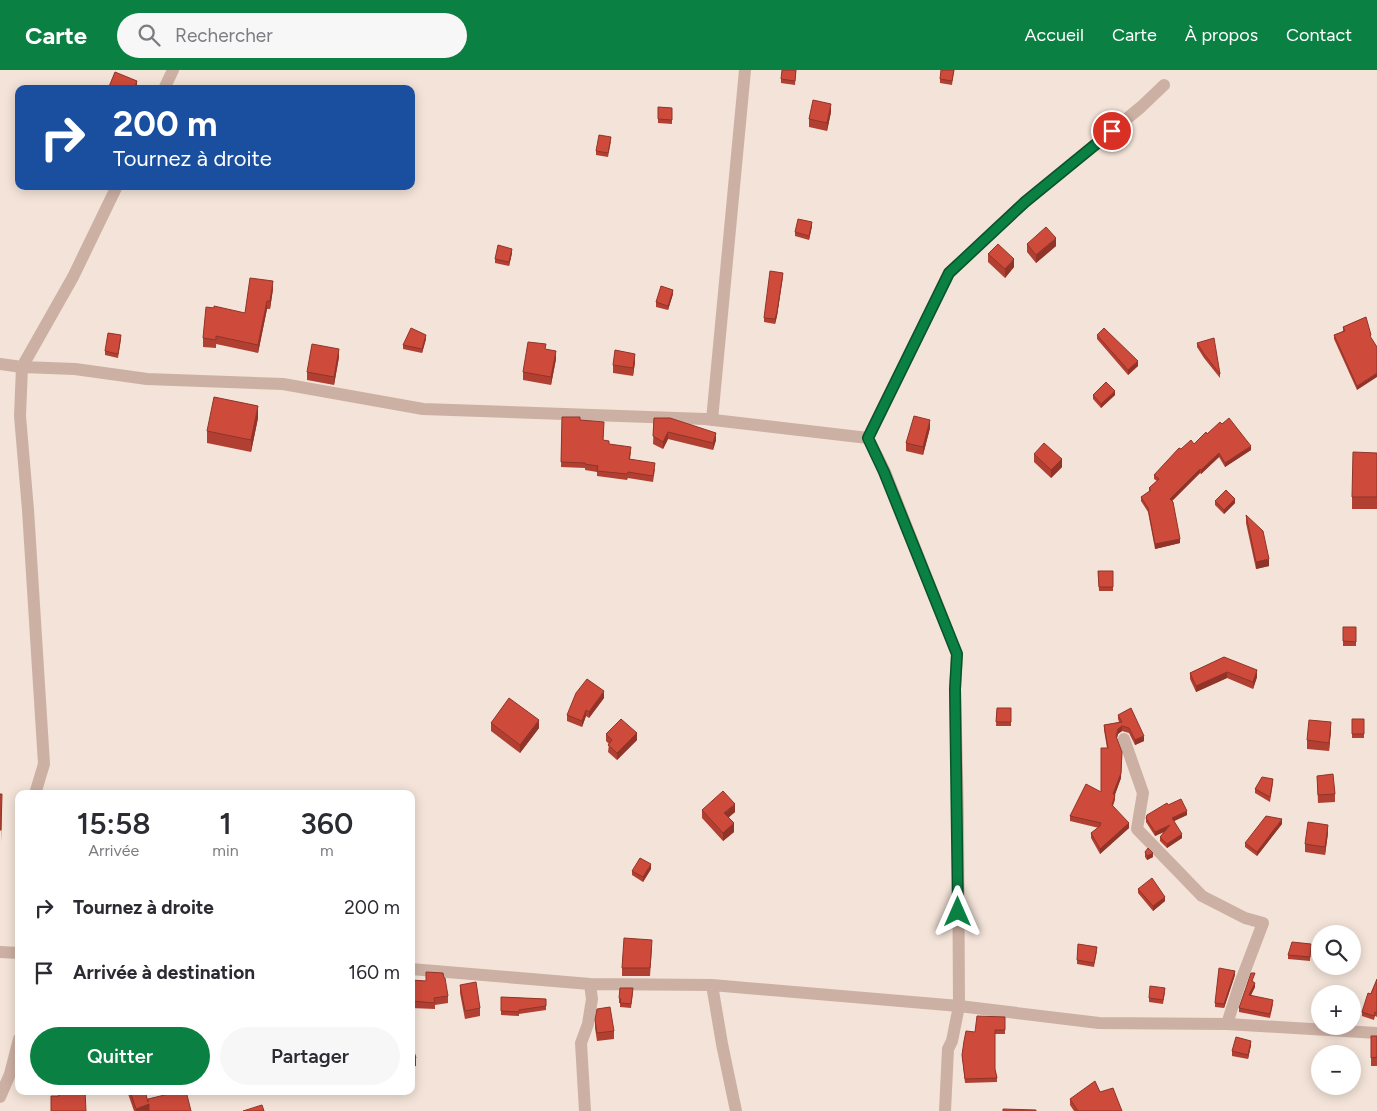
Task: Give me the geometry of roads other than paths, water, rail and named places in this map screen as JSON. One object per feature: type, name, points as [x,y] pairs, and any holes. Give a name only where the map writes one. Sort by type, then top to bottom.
[{"type":"street","points":[[166,85],[173,70]]},
{"type":"street","points":[[712,420],[745,70]]},
{"type":"street","points":[[868,438],[949,273],[1025,202],[1141,107],[1164,85]]},
{"type":"street","points":[[36,790],[44,764],[28,510],[20,416],[22,367],[73,277],[115,190]]},
{"type":"street","points":[[0,364],[22,367],[75,368],[147,379],[283,384],[423,409],[712,420],[868,438]]},
{"type":"street","points":[[868,438],[884,472],[957,654],[955,689],[959,1006],[952,1041],[948,1049],[945,1111]]},
{"type":"street","points":[[1124,739],[1142,793],[1137,829],[1202,896],[1245,918],[1263,923],[1227,1024]]},
{"type":"street","points":[[0,952],[15,953]]},
{"type":"street","points":[[415,969],[590,984],[712,986],[959,1006],[1099,1023],[1227,1024],[1377,1033]]},
{"type":"street","points":[[585,1111],[581,1043],[588,1024],[592,998],[590,984]]},
{"type":"street","points":[[712,986],[736,1111]]},
{"type":"street","points":[[0,1096],[10,1074],[15,1055]]}]
